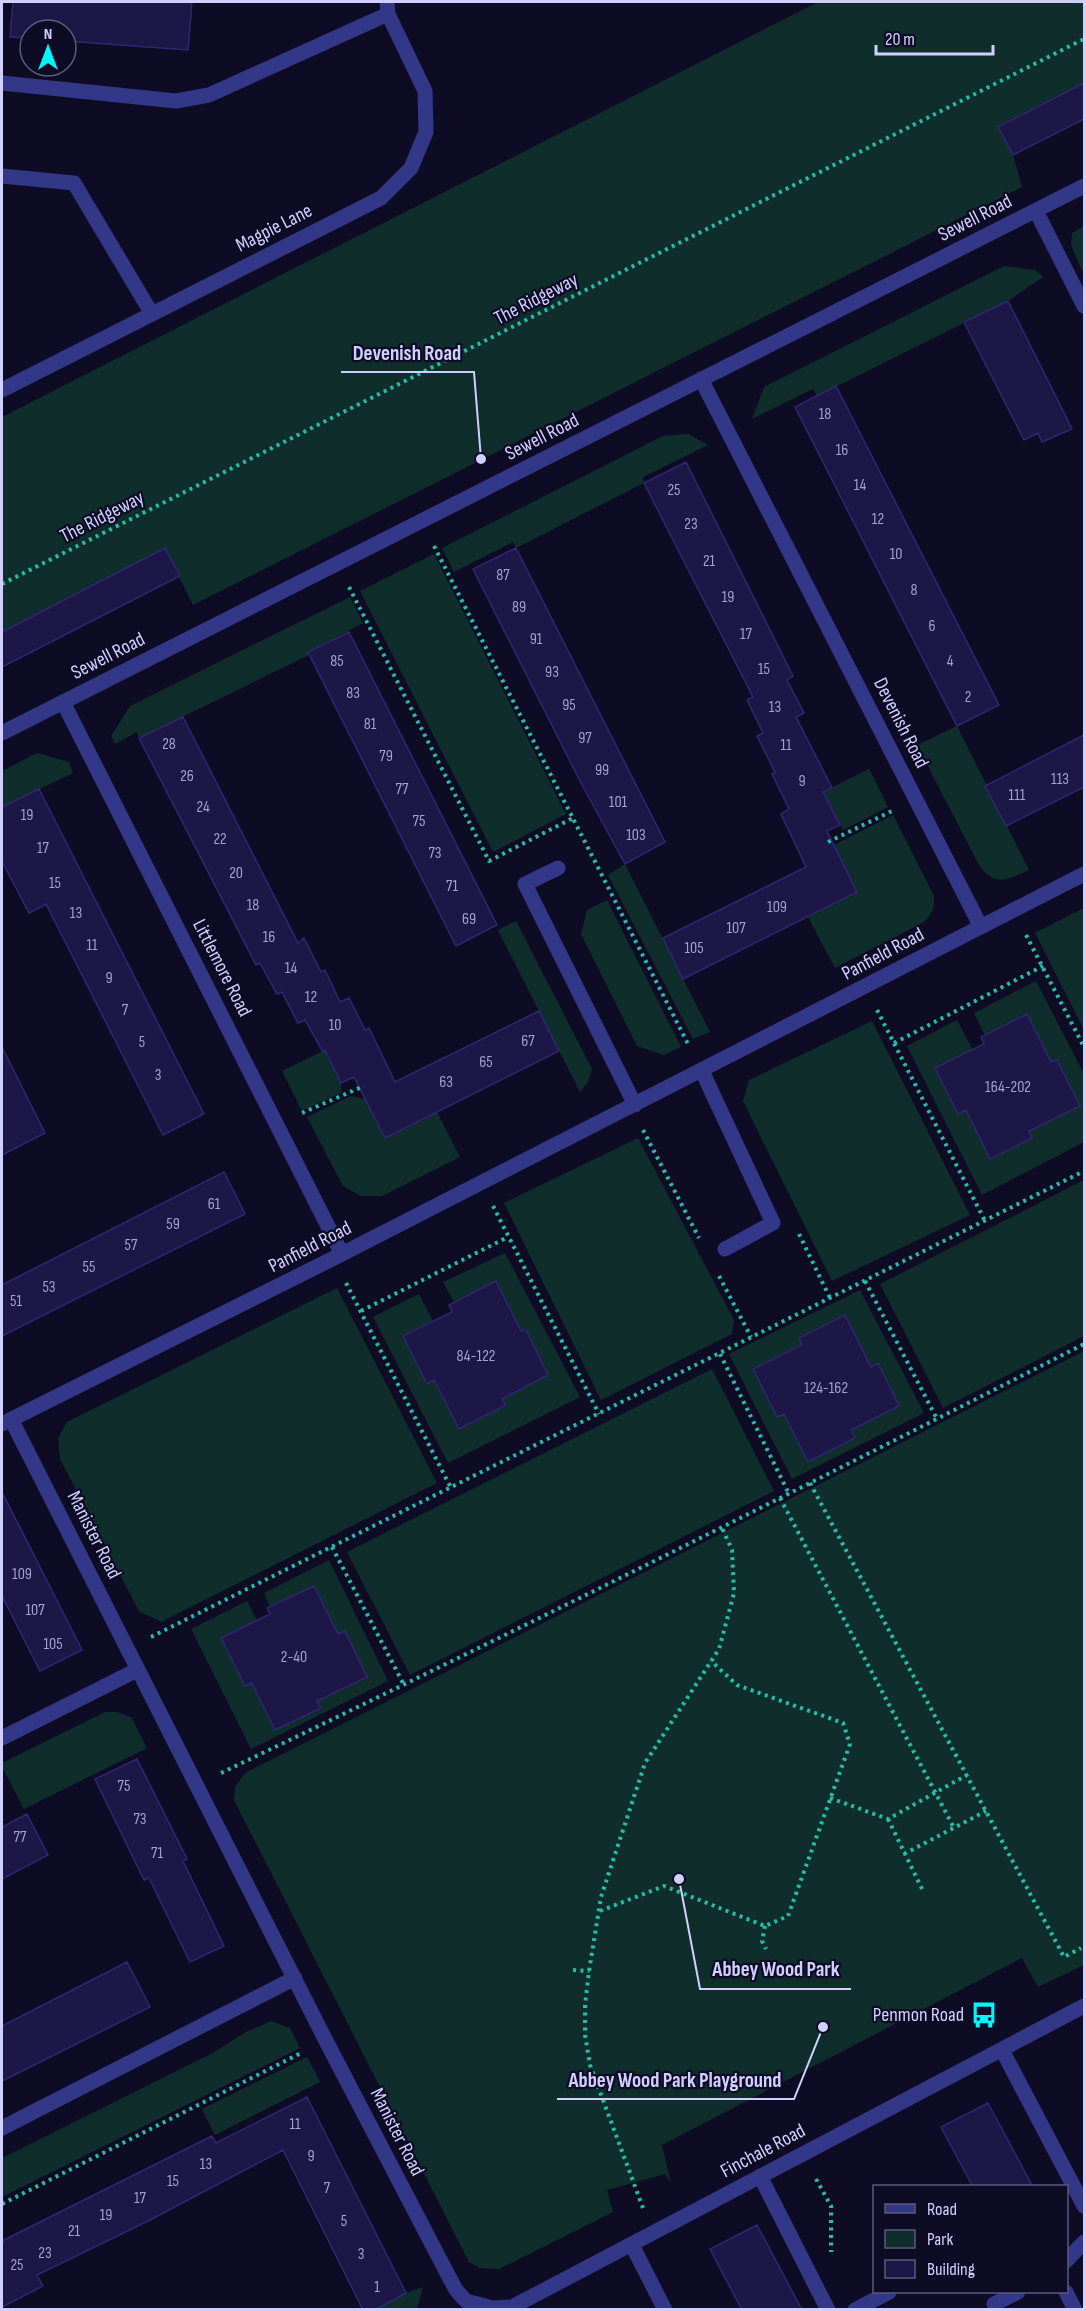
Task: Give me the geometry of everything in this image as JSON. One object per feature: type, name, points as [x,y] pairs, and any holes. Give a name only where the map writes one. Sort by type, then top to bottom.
[{"type":"street","points":[[2,83],[176,101],[209,95],[388,8]]},
{"type":"street","name":"Magpie Lane","points":[[2,390],[381,198],[411,168],[426,132],[426,91],[388,8]]},
{"type":"street","points":[[2,176],[74,183],[152,314]]},
{"type":"street","name":"Sewell Road","points":[[2,733],[1084,186]]},
{"type":"street","name":"Sewell Road","points":[[1036,211],[1084,306]]},
{"type":"street","name":"Devenish Road","points":[[701,379],[981,927]]},
{"type":"street","name":"Littlemore Road","points":[[63,702],[277,1124],[338,1256]]},
{"type":"street","points":[[558,868],[525,884],[633,1105]]},
{"type":"street","name":"Panfield Road","points":[[6,1422],[702,1071],[1084,874]]},
{"type":"street","points":[[702,1071],[773,1223],[724,1249]]},
{"type":"street","name":"Manister Road","points":[[6,1422],[128,1649],[463,2306]]},
{"type":"street","points":[[2,1738],[137,1670]]},
{"type":"street","points":[[2,2128],[295,1978]]},
{"type":"street","name":"Finchale Road","points":[[463,2306],[512,2307],[1084,2006]]},
{"type":"street","points":[[1002,2050],[1084,2206]]},
{"type":"street","points":[[760,2176],[828,2310]]},
{"type":"street","points":[[1068,2259],[1084,2242]]},
{"type":"street","points":[[632,2245],[665,2310]]},
{"type":"street","points":[[855,2310],[887,2293]]},
{"type":"street","points":[[992,2302],[1015,2293]]},
{"type":"street","points":[[1066,2293],[1075,2310]]},
{"type":"path","name":"The Ridgeway","points":[[2,584],[1084,39]]},
{"type":"path","points":[[422,521],[702,1071]]},
{"type":"path","points":[[337,564],[489,861],[573,818]]},
{"type":"path","points":[[828,843],[916,799]]},
{"type":"path","points":[[1013,910],[1084,1047]]},
{"type":"path","points":[[894,1043],[1043,966]]},
{"type":"path","points":[[865,987],[985,1221]]},
{"type":"path","points":[[277,1124],[364,1086]]},
{"type":"path","points":[[633,1105],[704,1246]]},
{"type":"path","points":[[128,1649],[1084,1171]]},
{"type":"path","points":[[480,1183],[599,1414]]},
{"type":"path","points":[[361,1311],[508,1237]]},
{"type":"path","points":[[338,1256],[361,1311],[451,1488]]},
{"type":"path","points":[[714,1267],[751,1337]]},
{"type":"path","points":[[865,1281],[937,1419]]},
{"type":"path","points":[[196,1785],[722,1528],[1084,1344]]},
{"type":"path","points":[[720,1354],[789,1494]]},
{"type":"path","points":[[810,1483],[1064,1957],[1081,1948]]},
{"type":"path","points":[[780,1498],[954,1827]]},
{"type":"path","points":[[654,2234],[628,2172],[590,2065],[585,2036],[585,2005],[601,1897],[645,1763],[719,1649],[734,1593],[732,1550],[722,1528]]},
{"type":"path","points":[[332,1547],[404,1685]]},
{"type":"path","points":[[599,1912],[664,1886],[765,1926],[788,1916],[850,1744],[843,1723],[737,1685],[711,1661]]},
{"type":"path","points":[[888,1819],[967,1775]]},
{"type":"path","points":[[830,1798],[888,1819],[921,1889]]},
{"type":"path","points":[[904,1854],[986,1810]]},
{"type":"path","points":[[765,1926],[762,1941],[766,1949]]},
{"type":"path","points":[[573,1970],[589,1971]]},
{"type":"path","points":[[2,2204],[326,2041]]},
{"type":"path","points":[[801,2155],[831,2206],[831,2255]]},
{"type":"green space","points":[[818,2],[1084,2],[1084,83],[999,127],[1013,155],[1022,187],[193,605],[165,549],[2,631],[2,417]]},
{"type":"green space","points":[[1084,226],[1084,275],[1071,245],[1072,233]]},
{"type":"green space","points":[[1004,266],[1035,270],[1043,277],[1008,301],[817,396],[813,389],[752,419],[764,387]]},
{"type":"green space","points":[[688,434],[708,445],[643,477],[644,483],[516,548],[513,542],[454,572],[442,548],[663,436]]},
{"type":"green space","points":[[434,554],[566,814],[493,852],[360,591]]},
{"type":"green space","points":[[350,597],[363,623],[308,652],[309,655],[139,738],[137,732],[115,744],[111,736],[130,706]]},
{"type":"green space","points":[[957,726],[1029,870],[1002,880],[991,877],[985,872],[979,865],[917,745]]},
{"type":"green space","points":[[37,753],[69,762],[73,773],[2,807],[2,771]]},
{"type":"green space","points":[[869,769],[888,807],[843,830],[823,792]]},
{"type":"green space","points":[[893,815],[934,896],[932,911],[924,922],[835,968],[808,917],[857,892],[834,845]]},
{"type":"green space","points":[[625,864],[710,1032],[693,1039],[608,875]]},
{"type":"green space","points":[[607,900],[681,1047],[664,1055],[637,1046],[581,934],[587,910]]},
{"type":"green space","points":[[1084,908],[1084,1030],[1035,933]]},
{"type":"green space","points":[[516,921],[592,1069],[588,1082],[580,1092],[498,930]]},
{"type":"green space","points":[[1036,981],[1084,1074],[1084,1142],[982,1195],[907,1046],[957,1020],[973,1050],[966,1110],[1032,1138],[1029,1131],[1080,1105],[1058,1060],[1051,1062],[1027,1014],[985,1035],[974,1013]]},
{"type":"green space","points":[[872,1021],[970,1215],[832,1281],[743,1101],[749,1080]]},
{"type":"green space","points":[[325,1050],[341,1083],[341,1093],[302,1111],[282,1071]]},
{"type":"green space","points":[[351,1096],[437,1112],[460,1157],[382,1196],[361,1196],[343,1186],[307,1117]]},
{"type":"green space","points":[[638,1138],[734,1320],[732,1334],[601,1400],[504,1203]]},
{"type":"green space","points":[[1084,1180],[1084,1336],[943,1408],[880,1284]]},
{"type":"green space","points":[[505,1253],[580,1397],[448,1463],[373,1317],[419,1294],[433,1321],[403,1336],[427,1383],[434,1380],[505,1405],[502,1399],[548,1375],[526,1330],[521,1331],[496,1281],[454,1302],[443,1282]]},
{"type":"green space","points":[[337,1288],[437,1483],[161,1622],[139,1611],[60,1459],[58,1438],[67,1422]]},
{"type":"green space","points":[[860,1290],[924,1413],[792,1479],[729,1354]],"holes":[[[845,1315],[871,1367],[878,1364],[899,1406],[851,1430],[854,1438],[808,1462],[784,1414],[777,1417],[753,1369],[802,1345],[799,1338]]]},
{"type":"green space","points":[[1084,1351],[1084,1965],[1038,1987],[1022,1958],[662,2145],[671,2183],[665,2174],[607,2190],[613,2212],[499,2269],[480,2268],[469,2262],[234,1800],[235,1787],[245,1773]]},
{"type":"green space","points":[[712,1369],[774,1491],[410,1675],[347,1552]]},
{"type":"green space","points":[[329,1560],[388,1681],[251,1749],[191,1629],[247,1601],[257,1620],[221,1638],[245,1686],[252,1683],[275,1730],[320,1708],[317,1701],[367,1677],[345,1631],[338,1634],[314,1586],[270,1607],[264,1593]]},
{"type":"green space","points":[[105,1712],[117,1712],[131,1717],[147,1748],[24,1809],[2,1763]]},
{"type":"green space","points":[[271,2021],[290,2028],[300,2048],[2,2197],[2,2158],[213,2053],[244,2033]]},
{"type":"green space","points":[[307,2057],[320,2082],[215,2135],[202,2109]]},
{"type":"green space","points":[[423,2287],[417,2309],[375,2310],[406,2293]]},
{"type":"building","points":[[13,2],[192,2],[188,50],[78,42],[78,18],[18,18],[18,37],[10,37]]},
{"type":"building","points":[[1084,83],[1084,119],[1013,155],[998,127]]},
{"type":"building","points":[[1008,301],[1072,429],[1042,442],[1038,433],[1024,440],[964,322]]},
{"type":"building","points":[[836,386],[999,705],[957,726],[795,407]]},
{"type":"building","points":[[686,462],[793,676],[787,680],[804,713],[796,717],[832,788],[823,792],[840,825],[827,831],[857,892],[683,979],[663,938],[806,867],[781,814],[789,809],[772,774],[775,772],[757,736],[763,733],[747,700],[753,697],[644,483]]},
{"type":"building","points":[[165,548],[180,576],[2,667],[2,632]]},
{"type":"building","points":[[516,548],[665,842],[625,864],[580,781],[473,569]]},
{"type":"building","points":[[349,632],[497,925],[456,946],[308,652]]},
{"type":"building","points":[[183,717],[298,943],[304,938],[321,972],[325,970],[340,1002],[349,998],[365,1030],[369,1028],[395,1082],[539,1011],[559,1051],[385,1138],[354,1077],[341,1083],[325,1050],[323,1052],[305,1020],[298,1023],[282,992],[277,994],[260,963],[256,965],[139,738]]},
{"type":"building","points":[[1084,735],[1084,787],[1006,826],[985,786]]},
{"type":"building","points":[[39,789],[204,1114],[163,1135],[46,904],[29,913],[2,861],[2,807]]},
{"type":"building","points":[[1027,1014],[1051,1062],[1057,1060],[1080,1106],[1029,1131],[1032,1138],[990,1159],[966,1110],[958,1114],[935,1068],[984,1044],[981,1037]]},
{"type":"building","points":[[2,1047],[45,1133],[2,1155]]},
{"type":"building","points":[[224,1172],[245,1214],[2,1336],[2,1285]]},
{"type":"building","points":[[496,1281],[521,1331],[526,1330],[548,1375],[502,1399],[506,1405],[459,1429],[434,1380],[427,1384],[403,1336],[452,1312],[449,1305]]},
{"type":"building","points":[[845,1315],[871,1367],[878,1363],[899,1406],[851,1430],[855,1438],[808,1462],[784,1414],[777,1417],[753,1369],[802,1345],[799,1338]]},
{"type":"building","points":[[2,1492],[82,1650],[40,1671],[2,1596]]},
{"type":"building","points":[[314,1586],[338,1634],[345,1631],[367,1677],[317,1701],[321,1708],[275,1730],[252,1683],[245,1686],[221,1638],[270,1614],[267,1608]]},
{"type":"building","points":[[137,1759],[187,1859],[183,1861],[224,1946],[190,1962],[149,1878],[144,1880],[95,1779]]},
{"type":"building","points":[[27,1814],[48,1855],[2,1879],[2,1827]]},
{"type":"building","points":[[127,1962],[150,2007],[2,2081],[2,2026]]},
{"type":"building","points":[[307,2097],[406,2293],[375,2310],[363,2310],[283,2150],[148,2221],[37,2275],[43,2286],[2,2307],[2,2241],[212,2136],[216,2143]]},
{"type":"building","points":[[988,2103],[1032,2185],[972,2185],[941,2127]]},
{"type":"building","points":[[757,2225],[802,2310],[742,2310],[710,2249]]},
{"type":"place","name":"Devenish Road","points":[[481,459]]},
{"type":"place","name":"Abbey Wood Park","points":[[679,1879]]},
{"type":"place","name":"Penmon Road","points":[[984,2015]]},
{"type":"place","name":"Abbey Wood Park Playground","points":[[823,2027]]}]
